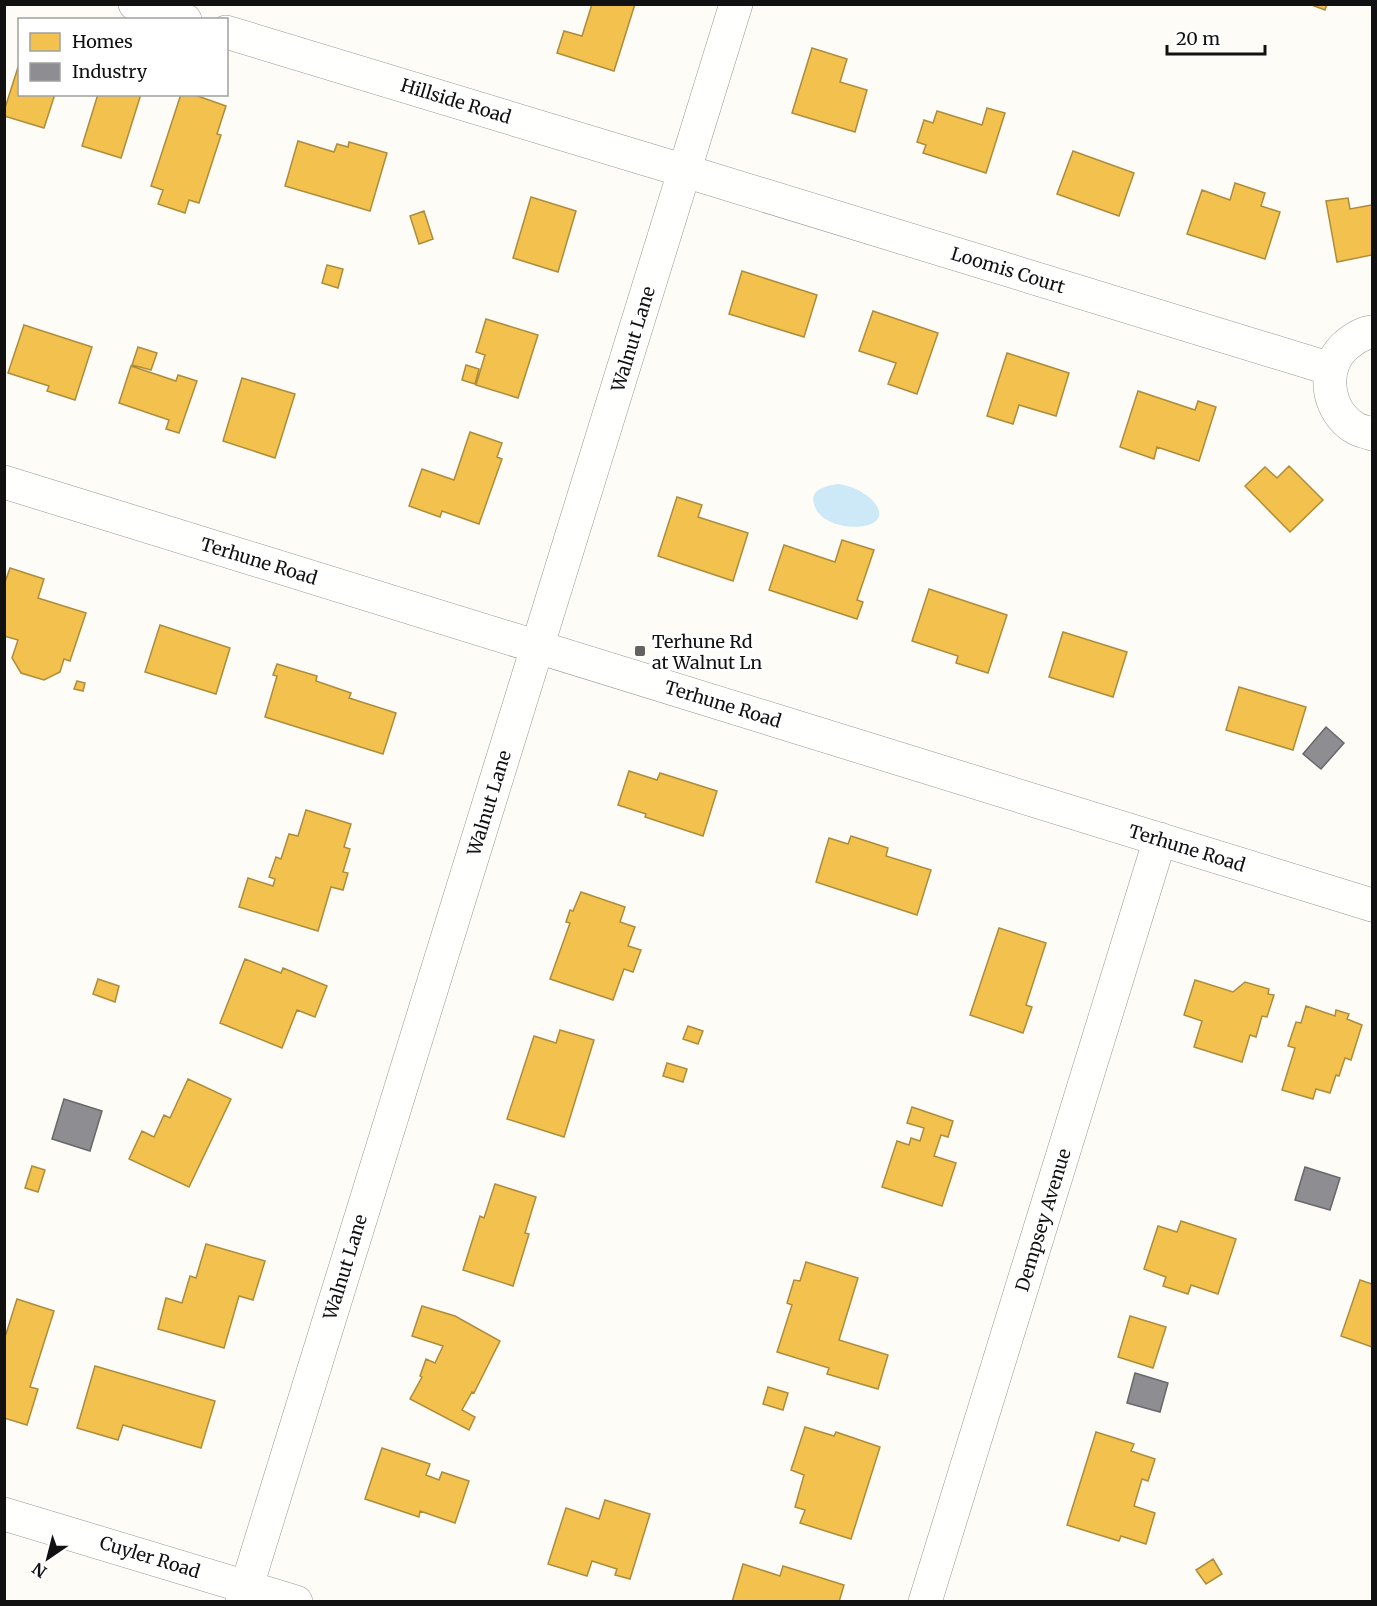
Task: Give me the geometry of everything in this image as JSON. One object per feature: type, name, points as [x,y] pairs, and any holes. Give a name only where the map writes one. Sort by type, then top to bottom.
[{"type":"street","points":[[135,4],[179,18]]},
{"type":"street","name":"Walnut Lane","points":[[244,1594],[736,4]]},
{"type":"street","name":"Hillside Road","points":[[228,33],[685,171]]},
{"type":"street","name":"Loomis Court","points":[[685,171],[1331,369]]},
{"type":"street","points":[[1372,332],[1351,341],[1339,353],[1331,369],[1329,387],[1334,404],[1343,418],[1356,428],[1372,434]]},
{"type":"street","name":"Terhune Road","points":[[4,482],[1372,905]]},
{"type":"street","name":"Dempsey Avenue","points":[[925,1602],[1160,839]]},
{"type":"street","name":"Cuyler Road","points":[[4,1514],[244,1594],[296,1602]]},
{"type":"water","points":[[838,484],[856,489],[871,499],[879,510],[878,518],[872,524],[861,527],[848,526],[823,518],[816,509],[813,497],[818,490]]},
{"type":"building: Homes","points":[[592,4],[635,4],[614,71],[557,53],[564,31],[582,36]]},
{"type":"building: Homes","points":[[1309,4],[1327,4],[1325,10]]},
{"type":"building: Homes","points":[[812,48],[847,59],[840,82],[867,90],[855,132],[792,113]]},
{"type":"building: Homes","points":[[18,67],[18,96],[54,96],[44,128],[4,116]]},
{"type":"building: Homes","points":[[97,96],[140,96],[121,158],[82,146]]},
{"type":"building: Homes","points":[[180,96],[198,96],[226,106],[217,134],[221,135],[199,203],[189,200],[185,213],[158,204],[163,190],[151,186]]},
{"type":"building: Homes","points":[[987,108],[1005,113],[986,173],[923,153],[926,145],[917,142],[924,120],[933,123],[937,111],[982,125]]},
{"type":"building: Homes","points":[[298,141],[334,152],[337,144],[348,147],[349,142],[387,153],[370,211],[285,186]]},
{"type":"building: Homes","points":[[1073,151],[1134,173],[1119,216],[1057,194]]},
{"type":"building: Homes","points":[[1235,183],[1265,193],[1261,206],[1280,212],[1265,259],[1187,234],[1202,190],[1230,200]]},
{"type":"building: Homes","points":[[531,197],[576,211],[558,272],[513,258]]},
{"type":"building: Homes","points":[[1348,198],[1350,209],[1372,205],[1372,255],[1337,262],[1326,201]]},
{"type":"building: Homes","points":[[424,211],[433,239],[419,244],[410,216]]},
{"type":"building: Homes","points":[[327,265],[343,269],[338,288],[322,283]]},
{"type":"building: Homes","points":[[742,271],[817,295],[804,337],[729,314]]},
{"type":"building: Homes","points":[[873,311],[938,333],[917,394],[888,384],[896,363],[859,351]]},
{"type":"building: Homes","points":[[486,319],[538,335],[518,398],[476,385],[485,355],[476,352]]},
{"type":"building: Homes","points":[[24,325],[92,347],[75,400],[47,391],[49,386],[8,373]]},
{"type":"building: Homes","points":[[138,347],[157,353],[151,370],[132,365]]},
{"type":"building: Homes","points":[[1007,353],[1069,373],[1056,416],[1019,405],[1013,424],[987,416]]},
{"type":"building: Homes","points":[[466,365],[479,369],[475,384],[462,380]]},
{"type":"building: Homes","points":[[131,366],[176,381],[178,375],[197,381],[179,433],[166,429],[169,420],[119,403]]},
{"type":"building: Homes","points":[[242,378],[295,394],[275,458],[223,441]]},
{"type":"building: Homes","points":[[1138,391],[1195,410],[1198,401],[1216,407],[1199,461],[1157,447],[1154,459],[1120,447]]},
{"type":"building: Homes","points":[[470,432],[502,443],[497,457],[502,459],[479,524],[442,511],[440,517],[409,506],[422,469],[454,480]]},
{"type":"building: Homes","points":[[1289,466],[1323,500],[1290,532],[1245,486],[1265,467],[1277,478]]},
{"type":"building: Homes","points":[[677,497],[702,505],[698,517],[748,533],[733,581],[658,556]]},
{"type":"building: Homes","points":[[842,540],[874,550],[857,600],[863,602],[857,619],[769,590],[784,545],[835,562]]},
{"type":"building: Homes","points":[[10,568],[44,579],[38,598],[86,613],[70,661],[64,659],[60,672],[44,680],[21,673],[12,658],[18,640],[4,636],[4,585]]},
{"type":"building: Homes","points":[[929,589],[1007,615],[988,673],[956,663],[958,656],[912,641]]},
{"type":"building: Homes","points":[[160,625],[230,648],[216,694],[145,672]]},
{"type":"building: Homes","points":[[1063,632],[1127,652],[1113,697],[1049,677]]},
{"type":"building: Homes","points":[[277,664],[317,676],[316,681],[351,693],[349,698],[396,713],[383,754],[265,717],[277,676],[273,675]]},
{"type":"building: Homes","points":[[77,681],[85,683],[83,691],[74,689]]},
{"type":"building: Homes","points":[[1239,687],[1306,707],[1293,750],[1226,730]]},
{"type":"building: Homes","points":[[629,771],[657,780],[660,773],[717,791],[703,836],[645,817],[646,814],[618,805]]},
{"type":"building: Homes","points":[[306,810],[351,824],[344,847],[350,849],[343,872],[348,873],[343,890],[331,887],[318,931],[239,907],[248,878],[273,886],[275,879],[269,877],[276,857],[281,859],[289,834],[298,836]]},
{"type":"building: Homes","points":[[851,836],[888,848],[886,856],[931,870],[917,915],[816,882],[829,838],[848,844]]},
{"type":"building: Homes","points":[[581,892],[625,907],[620,922],[635,927],[628,946],[641,950],[633,972],[624,969],[613,1000],[550,979],[570,923],[566,922],[570,910],[573,911]]},
{"type":"building: Homes","points":[[999,928],[1046,943],[1026,1005],[1032,1007],[1023,1033],[970,1015]]},
{"type":"building: Homes","points":[[245,959],[281,973],[283,968],[327,986],[315,1017],[297,1010],[282,1048],[220,1023]]},
{"type":"building: Homes","points":[[98,979],[119,986],[115,1002],[93,994]]},
{"type":"building: Homes","points":[[1195,980],[1233,992],[1245,982],[1269,989],[1268,994],[1274,995],[1267,1017],[1262,1016],[1256,1037],[1250,1035],[1242,1062],[1194,1047],[1202,1021],[1184,1015]]},
{"type":"building: Homes","points":[[1306,1006],[1335,1016],[1336,1010],[1349,1014],[1347,1019],[1362,1025],[1351,1060],[1345,1058],[1330,1093],[1316,1089],[1313,1099],[1282,1090],[1295,1048],[1288,1046],[1296,1022],[1301,1023]]},
{"type":"building: Homes","points":[[688,1026],[703,1031],[698,1044],[683,1039]]},
{"type":"building: Homes","points":[[560,1030],[594,1040],[564,1137],[507,1119],[534,1036],[556,1043]]},
{"type":"building: Homes","points":[[667,1063],[687,1069],[683,1082],[663,1076]]},
{"type":"building: Homes","points":[[188,1079],[231,1099],[189,1187],[129,1159],[142,1131],[154,1137],[164,1115],[170,1118]]},
{"type":"building: Homes","points":[[912,1107],[953,1121],[948,1137],[941,1135],[934,1156],[956,1163],[942,1206],[882,1187],[897,1141],[909,1145],[911,1138],[920,1141],[924,1128],[907,1123]]},
{"type":"building: Homes","points":[[32,1166],[45,1170],[38,1192],[25,1188]]},
{"type":"building: Homes","points":[[495,1184],[536,1197],[525,1233],[529,1234],[513,1286],[463,1270],[480,1216],[484,1218]]},
{"type":"building: Homes","points":[[1181,1221],[1236,1239],[1218,1294],[1191,1285],[1188,1294],[1163,1286],[1166,1277],[1144,1269],[1158,1226],[1177,1232]]},
{"type":"building: Homes","points":[[206,1244],[265,1261],[253,1300],[239,1296],[224,1348],[158,1329],[166,1298],[182,1303],[190,1276],[196,1278]]},
{"type":"building: Homes","points":[[806,1262],[858,1278],[839,1340],[888,1355],[878,1389],[827,1374],[829,1368],[777,1352],[792,1305],[787,1303],[794,1280],[800,1281]]},
{"type":"building: Homes","points":[[1360,1280],[1372,1284],[1372,1347],[1341,1336]]},
{"type":"building: Homes","points":[[17,1299],[54,1311],[30,1387],[38,1389],[27,1425],[4,1418],[4,1334],[6,1334]]},
{"type":"building: Homes","points":[[422,1306],[455,1316],[500,1341],[474,1393],[472,1392],[462,1410],[475,1417],[469,1430],[410,1399],[422,1377],[420,1376],[426,1359],[435,1363],[443,1346],[412,1336]]},
{"type":"building: Homes","points":[[1130,1316],[1166,1327],[1153,1368],[1118,1357]]},
{"type":"building: Homes","points":[[95,1366],[215,1401],[201,1448],[123,1425],[118,1440],[77,1428]]},
{"type":"building: Homes","points":[[768,1387],[788,1393],[783,1410],[763,1404]]},
{"type":"building: Homes","points":[[805,1427],[834,1436],[836,1432],[880,1447],[851,1539],[800,1523],[805,1510],[795,1507],[804,1475],[791,1470]]},
{"type":"building: Homes","points":[[1096,1432],[1134,1444],[1131,1451],[1155,1459],[1148,1481],[1142,1479],[1134,1506],[1155,1513],[1146,1544],[1121,1536],[1119,1541],[1067,1525]]},
{"type":"building: Homes","points":[[382,1448],[430,1464],[426,1475],[439,1480],[442,1472],[469,1481],[455,1523],[420,1511],[419,1517],[365,1499]]},
{"type":"building: Homes","points":[[605,1500],[650,1514],[630,1579],[615,1575],[617,1569],[592,1561],[587,1576],[548,1564],[566,1508],[599,1519]]},
{"type":"building: Homes","points":[[1213,1559],[1222,1574],[1206,1584],[1196,1570]]},
{"type":"building: Homes","points":[[743,1564],[780,1576],[783,1566],[844,1585],[839,1602],[732,1602]]},
{"type":"building: Industry","points":[[1326,727],[1344,743],[1321,769],[1303,754]]},
{"type":"building: Industry","points":[[64,1099],[102,1111],[90,1151],[52,1139]]},
{"type":"building: Industry","points":[[1305,1167],[1340,1178],[1330,1210],[1295,1200]]},
{"type":"building: Industry","points":[[1135,1373],[1168,1383],[1160,1412],[1127,1403]]},
{"type":"place","name":"Terhune Rd at Walnut Ln","points":[[640,651]]}]
